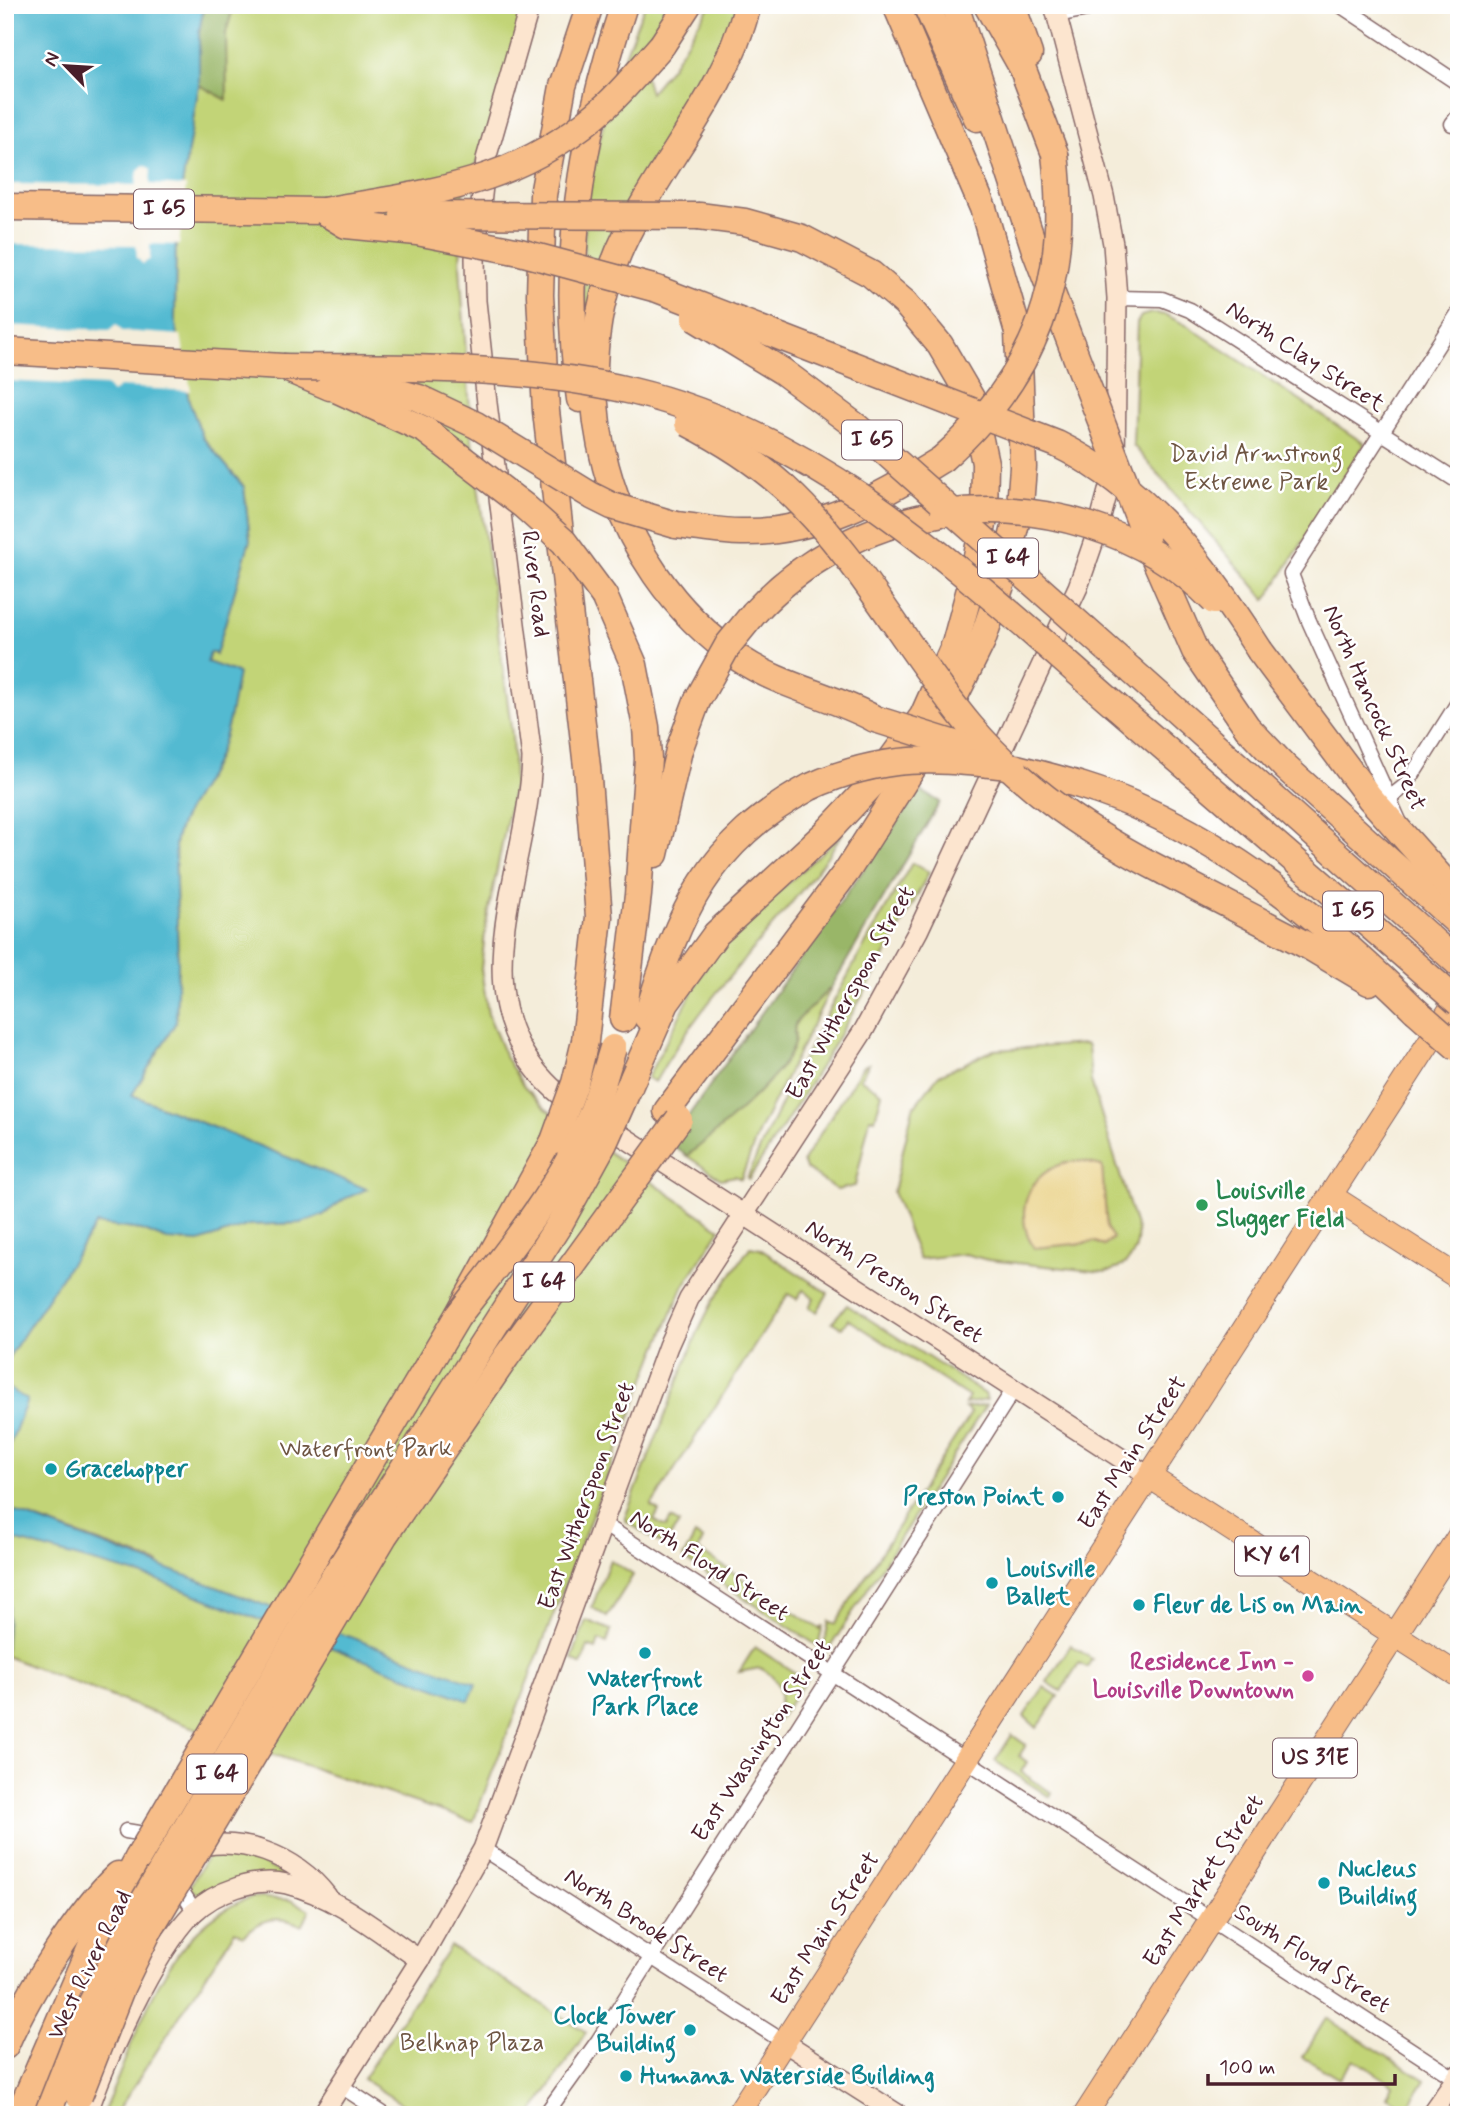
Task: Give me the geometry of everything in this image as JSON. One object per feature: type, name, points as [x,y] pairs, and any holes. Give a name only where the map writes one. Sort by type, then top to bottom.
[{"type":"highway","name":"I 64","points":[[19,2115],[92,1945],[143,1852],[457,1317],[554,1141],[575,1083],[585,1041],[599,917],[587,767],[546,411],[540,295],[543,195],[563,86],[590,5]]},
{"type":"highway","points":[[624,5],[600,83],[584,149],[572,260],[577,375],[587,436],[603,493],[616,526],[636,562],[664,600],[729,660],[765,682],[967,747],[1017,768]]},
{"type":"highway","points":[[323,211],[444,190],[490,178],[526,161],[569,136],[609,104],[662,45],[686,5]]},
{"type":"highway","points":[[748,5],[720,82],[640,210],[617,257],[596,338],[594,380],[598,432],[613,492],[626,523],[648,564],[688,614],[726,648],[777,681],[866,716]]},
{"type":"highway","name":"I 64","points":[[49,2115],[90,2006],[146,1897],[316,1605],[416,1450],[673,1115],[765,978],[780,964],[847,871],[943,722],[982,641],[1001,585],[1020,506],[1023,467],[1018,332],[983,208],[896,5]]},
{"type":"highway","points":[[926,5],[1034,247]]},
{"type":"highway","points":[[955,5],[1034,247],[1146,537],[1185,632],[1206,671],[1247,727],[1285,767],[1459,925]]},
{"type":"highway","points":[[330,387],[367,384],[419,398],[476,425],[612,506],[676,525],[741,533],[789,528],[831,516],[883,496],[942,459],[973,430],[1003,394],[1040,323],[1059,244],[1060,199],[1055,154],[1036,100],[997,7]]},
{"type":"highway","name":"I 65","points":[[5,208],[323,211],[346,225],[417,232],[575,265],[704,322],[811,391],[891,456],[1459,964]]},
{"type":"highway","points":[[323,211],[438,217],[699,216],[745,222],[802,238],[871,274],[905,303],[940,345],[971,398],[985,463],[984,519],[973,578],[955,644],[923,716],[877,779],[827,832],[716,934],[666,1003],[604,1143],[559,1223],[416,1450]]},
{"type":"highway","points":[[575,265],[701,305],[1030,432],[1085,458],[1134,493],[1170,527],[1220,590],[1261,651],[1370,798],[1459,898]]},
{"type":"highway","name":"I 65","points":[[5,351],[283,367],[480,370],[632,391],[721,421],[764,440],[846,485],[922,538],[1459,1003]]},
{"type":"highway","points":[[283,367],[425,430],[524,506],[564,542],[604,596],[634,665],[647,738],[638,895],[623,1019]]},
{"type":"highway","points":[[585,383],[666,414],[712,436],[785,489],[827,534],[970,725],[1021,778],[1058,809],[1108,842],[1310,947],[1415,1010]]},
{"type":"highway","points":[[457,1317],[526,1227],[587,1125],[623,1019],[679,750],[697,701],[728,645],[782,585],[839,547],[909,519],[965,510],[1035,513],[1085,524],[1147,551],[1188,578],[1261,651]]},
{"type":"highway","points":[[629,1087],[667,951],[694,894],[710,870],[746,830],[785,800],[846,772],[902,760],[951,758],[1017,768],[1074,783],[1142,808],[1226,855],[1347,947],[1459,1049]]},
{"type":"highway","points":[[79,2108],[122,1986],[149,1930],[384,1536],[673,1115]]},
{"type":"highway","points":[[5,2046],[31,1994],[100,1892],[143,1852]]},
{"type":"main road","name":"East Main Street","points":[[737,2115],[1459,996]]},
{"type":"main road","points":[[1331,1196],[1459,1278]]},
{"type":"main road","name":"KY 61","points":[[1150,1477],[1459,1676]]},
{"type":"main road","name":"East Market Street","points":[[1086,2115],[1459,1536]]},
{"type":"street","name":"River Road","points":[[530,5],[486,159],[475,258],[476,301],[487,403],[532,758],[531,796],[503,933],[501,985],[513,1029],[542,1077],[565,1099],[612,1129]]},
{"type":"street","points":[[1056,10],[1108,5]]},
{"type":"street","points":[[1340,5],[1459,84]]},
{"type":"street","name":"East Witherspoon Street","points":[[322,2115],[420,1960],[483,1849],[681,1317],[839,1071],[918,931],[1078,587],[1104,510],[1115,465],[1117,298],[1113,244],[1102,186],[1056,10]]},
{"type":"street","name":"North Clay Street","points":[[1117,298],[1162,299],[1190,310],[1459,482]]},
{"type":"street","points":[[1382,434],[1459,312]]},
{"type":"street","name":"North Hancock Street","points":[[1382,434],[1291,574],[1309,621],[1391,797],[1399,821],[1422,856],[1459,881]]},
{"type":"street","points":[[1391,797],[1406,785],[1459,701]]},
{"type":"street","name":"North Preston Street","points":[[612,1129],[1150,1477]]},
{"type":"street","name":"East Washington Street","points":[[545,2115],[598,2041],[1014,1389]]},
{"type":"street","name":"North Floyd Street","points":[[603,1524],[965,1761]]},
{"type":"street","name":"South Floyd Street","points":[[965,1761],[1458,2078]]},
{"type":"street","name":"West River Road","points":[[49,2115],[95,2004],[167,1870],[180,1854],[191,1848],[230,1844],[267,1851],[311,1877],[330,1900]]},
{"type":"street","name":"North Brook Street","points":[[483,1849],[784,2042]]},
{"type":"street","points":[[143,1852],[167,1870],[195,1912]]},
{"type":"street","points":[[79,2108],[155,1967],[195,1912],[221,1894],[253,1883],[285,1883],[330,1900],[420,1960]]},
{"type":"street","points":[[784,2042],[899,2115]]},
{"type":"street","points":[[1430,2115],[1458,2078]]},
{"type":"street","points":[[341,2086],[385,2115]]},
{"type":"green space","name":"Waterfront Park","points":[[204,5],[530,5],[498,115],[463,192],[460,266],[472,441],[512,734],[514,785],[486,924],[481,969],[488,1014],[506,1058],[524,1087],[546,1109],[720,1229],[683,1287],[655,1353],[473,1822],[183,1724],[5,1656],[13,1540],[160,1564],[5,1508],[5,1457],[27,1400],[5,1386],[5,1363],[96,1224],[141,1230],[184,1242],[249,1225],[301,1223],[323,1215],[344,1199],[366,1189],[132,1095],[176,1022],[178,964],[175,844],[186,812],[215,762],[226,729],[237,673],[207,662],[210,652],[216,654],[250,540],[244,487],[203,438],[189,401],[175,319],[176,222],[199,85]]},
{"type":"green space","points":[[204,5],[234,5],[226,33],[227,100],[199,85],[199,32]]},
{"type":"green space","points":[[645,5],[674,5],[638,53],[650,93],[671,67],[710,5],[738,5],[734,20],[587,324],[584,242],[595,161],[616,82]]},
{"type":"green space","name":"David Armstrong Extreme Park","points":[[1151,313],[1166,315],[1188,326],[1365,444],[1266,600],[1133,445],[1137,323],[1141,316]]},
{"type":"green space","points":[[920,790],[940,802],[832,986],[796,1022],[794,1043],[788,1056],[778,1071],[747,1104],[687,1156],[669,1143]]},
{"type":"green space","points":[[843,833],[797,896],[698,1017],[655,1082],[647,1078],[706,966],[732,934]]},
{"type":"green space","points":[[912,863],[929,872],[909,912],[821,1067],[749,1179],[747,1178],[784,1097],[825,1018]]},
{"type":"green space","points":[[832,986],[759,1131],[741,1179],[735,1176],[721,1179],[687,1156],[747,1104],[778,1071],[794,1043],[796,1022]]},
{"type":"green space","points":[[1085,1044],[1088,1046],[1091,1081],[1137,1230],[1136,1246],[1130,1259],[1118,1268],[1103,1272],[988,1260],[965,1254],[919,1259],[893,1192],[913,1108],[939,1075],[994,1050]]},
{"type":"green space","points":[[869,1064],[860,1079],[882,1093],[875,1119],[870,1118],[855,1186],[837,1190],[806,1169],[803,1161],[863,1066]]},
{"type":"green space","points":[[750,1247],[760,1249],[828,1293],[817,1312],[809,1307],[814,1298],[803,1290],[797,1299],[788,1294],[651,1506],[659,1511],[654,1520],[666,1527],[671,1519],[679,1524],[663,1545],[626,1521],[626,1515],[699,1329],[712,1303]]},
{"type":"green space","points":[[847,1305],[985,1394],[987,1400],[965,1404],[969,1397],[848,1319],[842,1328],[832,1322]]},
{"type":"green space","points":[[986,1405],[827,1652],[823,1650],[829,1621],[835,1624],[971,1413],[965,1408]]},
{"type":"green space","points":[[695,1535],[703,1540],[698,1550],[820,1629],[823,1625],[818,1646],[683,1558]]},
{"type":"green space","points":[[610,1560],[633,1575],[607,1617],[592,1607]]},
{"type":"green space","points":[[586,1620],[611,1630],[607,1643],[599,1640],[596,1649],[588,1646],[581,1665],[572,1659]]},
{"type":"green space","points":[[1071,1645],[1092,1659],[1087,1667],[1079,1663],[1061,1691],[1047,1682]]},
{"type":"green space","points":[[755,1647],[806,1680],[776,1723],[768,1718],[779,1706],[780,1699],[780,1691],[773,1678],[760,1668],[739,1672]]},
{"type":"green space","points":[[1044,1687],[1058,1696],[1037,1728],[1024,1716]]},
{"type":"green space","points":[[1012,1735],[1026,1745],[1019,1756],[1027,1762],[1021,1772],[1052,1793],[1050,1797],[995,1761]]},
{"type":"green space","points":[[208,1855],[255,1859],[294,1880],[200,1895],[189,1888]]},
{"type":"green space","points":[[252,1897],[290,1900],[310,1910],[302,1926],[279,1919],[257,1925],[244,1936],[235,1931],[115,2115],[102,2115],[142,2020],[174,1959],[196,1933],[221,1912]]},
{"type":"green space","name":"Belknap Plaza","points":[[450,1946],[586,2032],[531,2115],[419,2115],[363,2079]]},
{"type":"green space","points":[[1326,2018],[1425,2080],[1407,2109],[1387,2096],[1393,2085],[1354,2059],[1339,2079],[1303,2057]]},
{"type":"sand","points":[[1080,1161],[1102,1166],[1107,1229],[1113,1238],[1104,1246],[1096,1242],[1034,1248],[1024,1218],[1030,1190],[1049,1170],[1064,1163]]},
{"type":"water","points":[[5,5],[204,5],[199,32],[199,85],[176,222],[175,319],[189,401],[203,438],[244,487],[250,540],[216,654],[210,652],[207,662],[238,673],[226,729],[215,762],[186,812],[175,844],[178,964],[176,1022],[132,1095],[367,1189],[344,1199],[323,1215],[301,1223],[249,1225],[199,1242],[167,1240],[141,1230],[96,1224],[5,1363]]},
{"type":"water","points":[[5,1386],[27,1400],[5,1457]]},
{"type":"water","points":[[5,1508],[476,1684],[469,1701],[155,1579],[14,1540],[5,1648]]},
{"type":"pier","points":[[144,165],[151,169],[150,184],[186,186],[179,245],[150,244],[150,259],[143,264],[137,258],[136,245],[5,244],[5,184],[136,185],[138,170]]},
{"type":"pier","points":[[116,324],[122,331],[181,335],[191,391],[119,387],[112,393],[106,386],[5,381],[5,325],[109,330]]},
{"type":"place","name":"Louisville Slugger Field","points":[[1202,1205]]},
{"type":"place","name":"Gracehopper","points":[[51,1469]]},
{"type":"place","name":"Preston Point","points":[[1058,1497]]},
{"type":"place","name":"Louisville Ballet","points":[[992,1583]]},
{"type":"place","name":"Fleur de Lis on Main","points":[[1139,1605]]},
{"type":"place","name":"Waterfront Park Place","points":[[645,1653]]},
{"type":"place","name":"Residence Inn - Louisville Downtown","points":[[1308,1676]]},
{"type":"place","name":"Nucleus Building","points":[[1324,1883]]},
{"type":"place","name":"Clock Tower Building","points":[[690,2030]]},
{"type":"place","name":"Humana Waterside Building","points":[[626,2076]]}]
